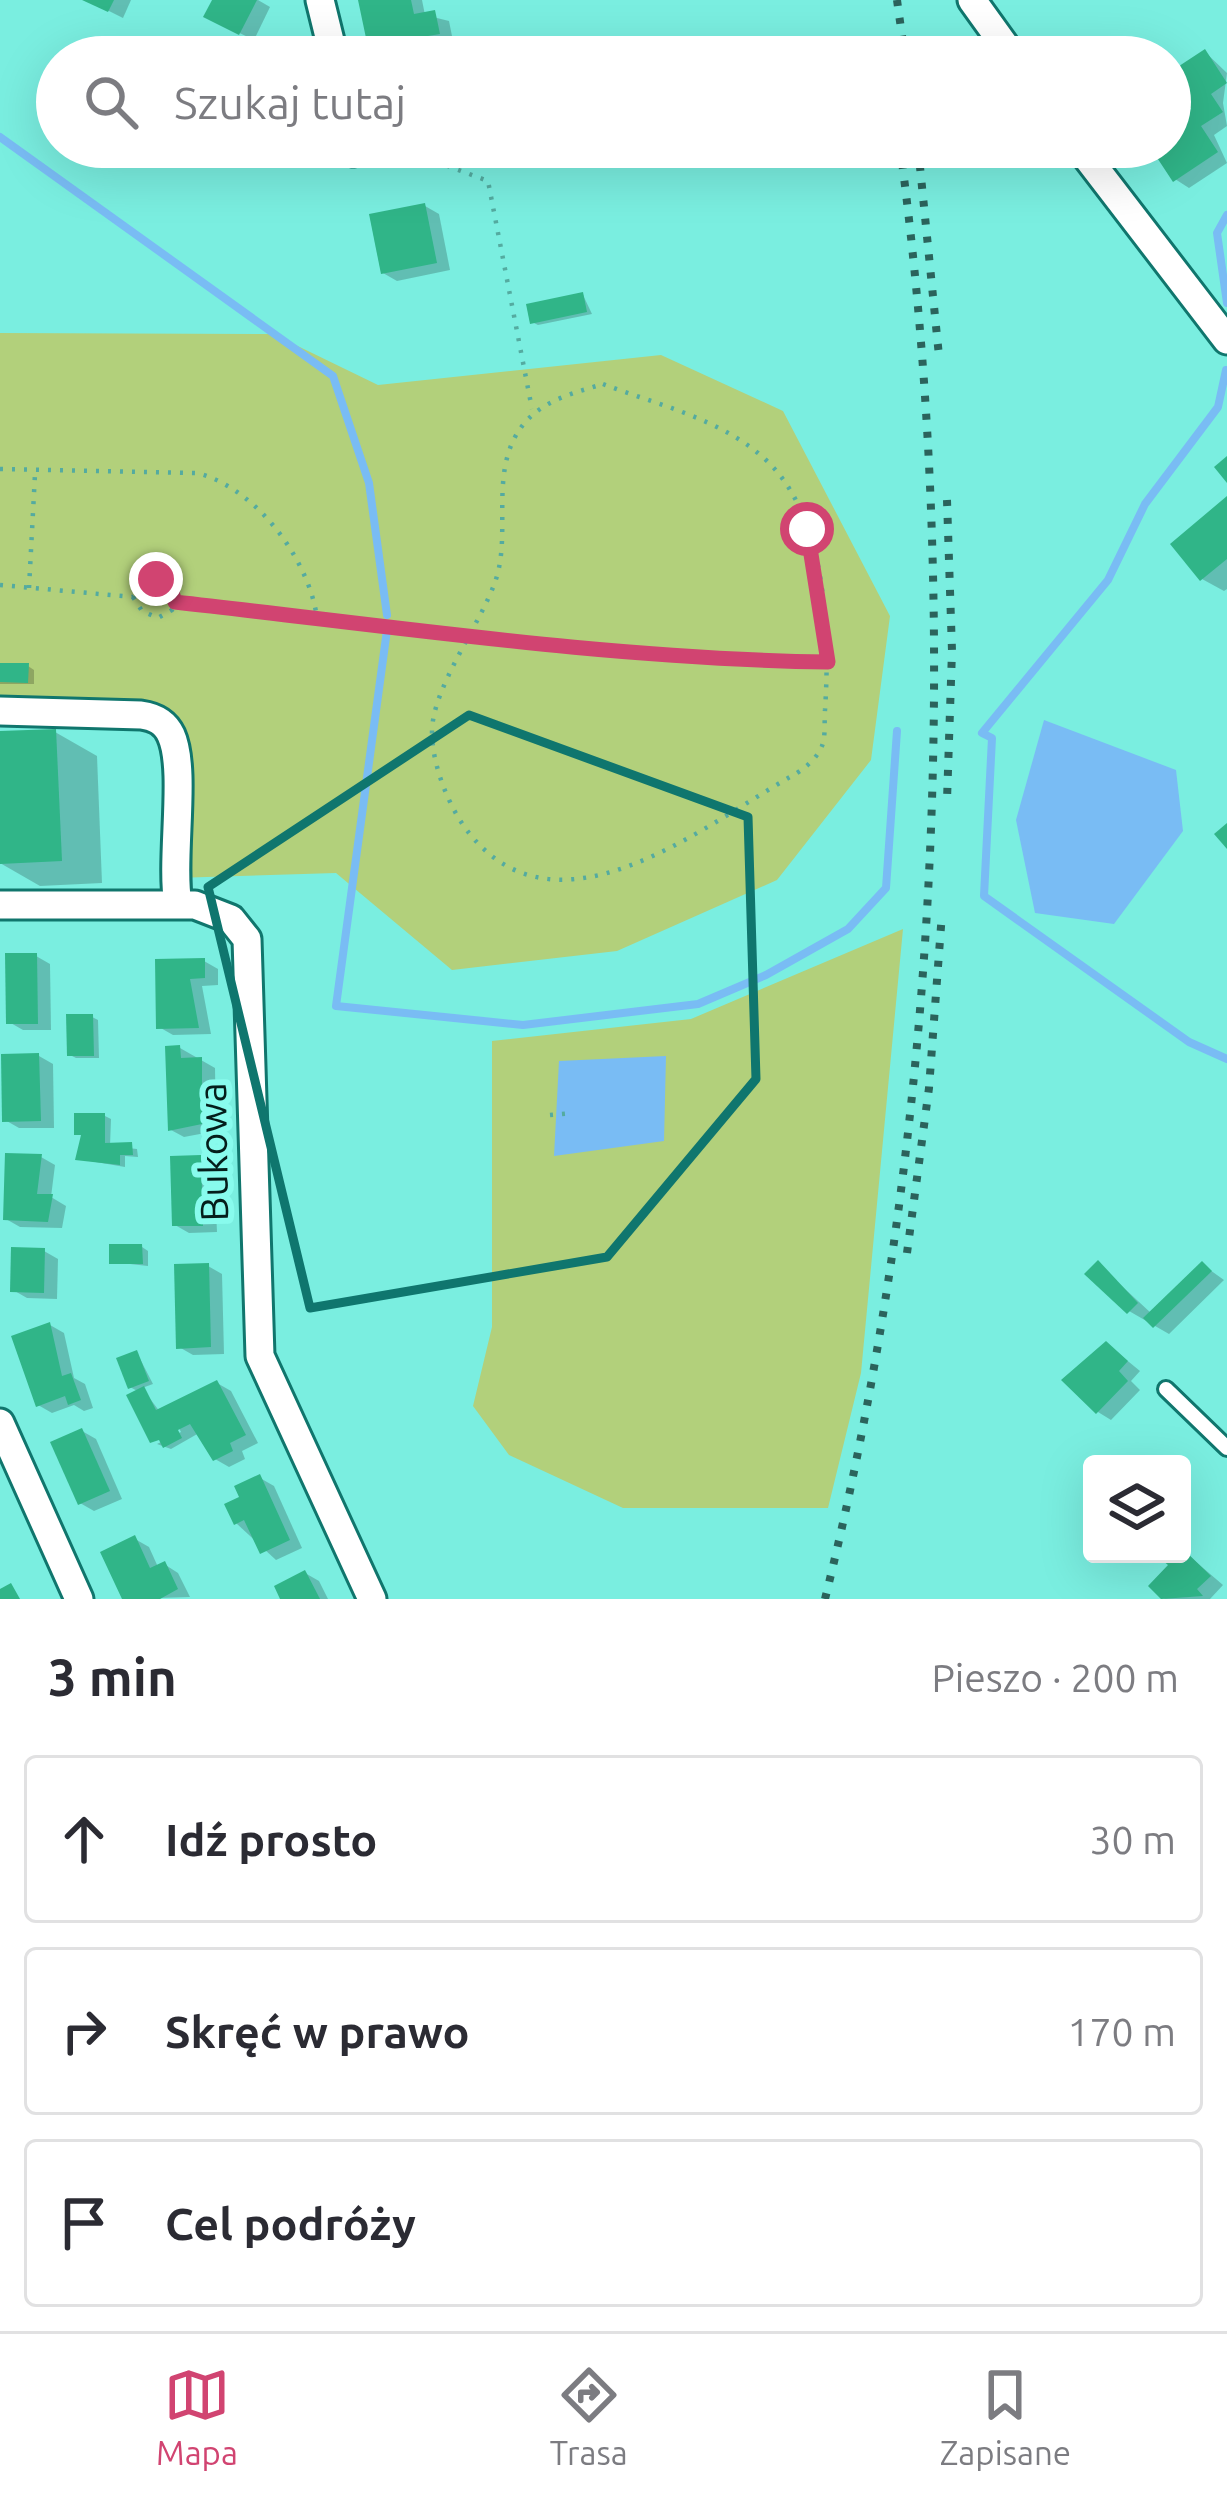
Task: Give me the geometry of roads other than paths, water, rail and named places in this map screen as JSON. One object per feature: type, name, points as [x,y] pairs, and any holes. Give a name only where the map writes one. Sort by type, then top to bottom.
[{"type":"street","points":[[320,0],[329,36]]},
{"type":"street","points":[[972,0],[998,36]]},
{"type":"street","points":[[1094,168],[1227,340]]},
{"type":"street","points":[[0,711],[142,715],[155,717],[167,728],[176,769],[178,904]]},
{"type":"street","name":"Bukowa","points":[[0,905],[178,904],[231,919],[247,939],[260,1356],[372,1599]]},
{"type":"street","points":[[0,1423],[79,1599]]},
{"type":"lane","points":[[1166,1389],[1227,1448]]},
{"type":"water","points":[[1044,720],[1176,770],[1183,831],[1114,924],[1035,913],[1016,820]]},
{"type":"water","points":[[666,1056],[664,1141],[554,1156],[559,1061]]},
{"type":"waterway","points":[[0,137],[36,163]]},
{"type":"waterway","points":[[43,168],[333,376],[369,483],[387,615]]},
{"type":"waterway","points":[[1227,215],[1217,233],[1227,303]]},
{"type":"waterway","points":[[1226,370],[1218,407],[1145,504],[1108,580],[982,733],[992,738],[984,896],[1189,1042],[1227,1059]]},
{"type":"waterway","points":[[387,630],[336,1006],[523,1025],[698,1004],[766,975],[848,929],[886,888],[897,731]]},
{"type":"railway","points":[[897,0],[902,36]]},
{"type":"railway","points":[[825,1599],[864,1424],[894,1244],[929,876],[934,691],[931,507],[920,325],[902,168]]},
{"type":"railway","points":[[920,168],[939,356]]},
{"type":"railway","points":[[947,500],[952,651],[947,800]]},
{"type":"railway","points":[[907,1253],[929,1088],[942,913]]}]
